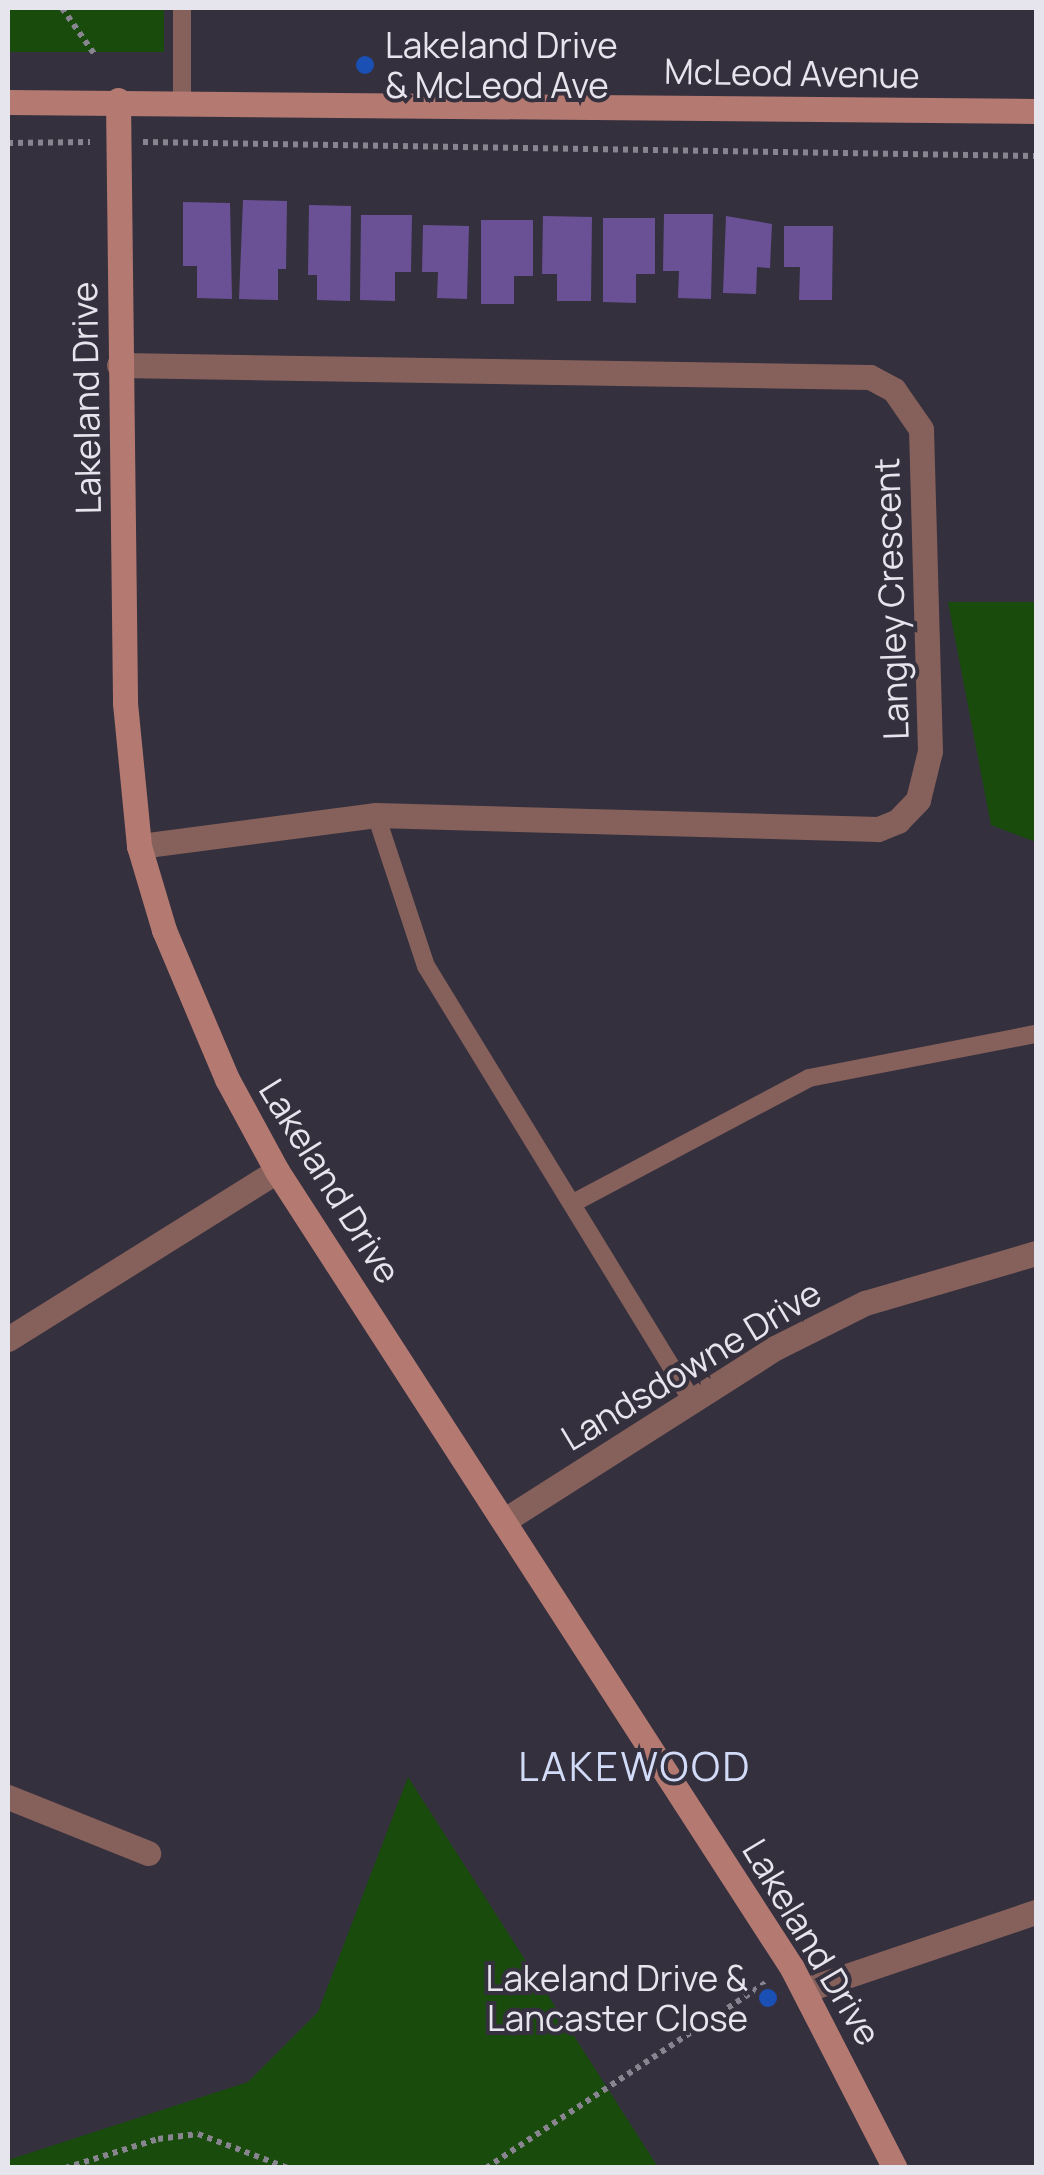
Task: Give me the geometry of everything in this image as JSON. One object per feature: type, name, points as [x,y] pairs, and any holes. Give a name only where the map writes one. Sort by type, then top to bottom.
[{"type":"street","name":"Lakeland Drive","points":[[118,100],[125,703],[139,846],[191,998],[277,1171],[798,1979],[895,2168]]},
{"type":"street","name":"McLeod Avenue","points":[[8,102],[182,100],[1036,111]]},
{"type":"street","name":"Langley Crescent","points":[[119,364],[870,377],[894,390],[921,428],[930,751],[918,800],[898,820],[878,829],[376,815],[139,846]]},
{"type":"street","points":[[8,1339],[277,1171]]},
{"type":"street","name":"Landsdowne Drive","points":[[505,1520],[690,1399],[866,1303],[1036,1254]]},
{"type":"street","points":[[8,1797],[148,1853]]},
{"type":"street","points":[[798,1979],[1036,1912]]},
{"type":"lane","points":[[182,8],[182,100]]},
{"type":"lane","points":[[376,815],[426,966],[575,1202],[690,1399]]},
{"type":"lane","points":[[575,1202],[810,1078],[1036,1034]]},
{"type":"path","points":[[62,8],[95,55]]},
{"type":"path","points":[[8,143],[78,142]]},
{"type":"path","points":[[160,142],[1036,156]]},
{"type":"path","points":[[486,2168],[798,1979]]},
{"type":"path","points":[[66,2168],[158,2139],[198,2134],[288,2168]]},
{"type":"green space","points":[[8,8],[164,8],[164,52],[8,52]]},
{"type":"green space","points":[[948,602],[1036,602],[1036,842],[991,825]]},
{"type":"green space","points":[[408,1777],[658,2167],[8,2167],[8,2160],[248,2082],[318,2012]]},
{"type":"building","points":[[243,200],[287,201],[286,269],[278,269],[278,300],[239,299]]},
{"type":"building","points":[[183,202],[230,203],[232,299],[197,298],[197,266],[183,266]]},
{"type":"building","points":[[309,205],[351,206],[350,301],[317,300],[317,275],[308,275]]},
{"type":"building","points":[[664,214],[713,214],[711,299],[678,298],[679,271],[663,271]]},
{"type":"building","points":[[361,215],[412,215],[411,272],[395,272],[395,301],[360,300]]},
{"type":"building","points":[[543,216],[592,217],[591,301],[557,301],[557,274],[542,274]]},
{"type":"building","points":[[726,216],[772,224],[770,268],[757,267],[756,294],[723,293]]},
{"type":"building","points":[[603,218],[655,218],[655,274],[636,274],[636,303],[603,302]]},
{"type":"building","points":[[481,220],[533,220],[533,276],[514,276],[514,304],[481,304]]},
{"type":"building","points":[[423,225],[469,226],[467,299],[437,298],[438,272],[422,272]]},
{"type":"building","points":[[784,226],[833,226],[832,300],[799,300],[800,267],[784,267]]},
{"type":"place","name":"Lakeland Drive & McLeod Ave","points":[[365,65]]},
{"type":"place","name":"Lakeland Drive & Lancaster Close","points":[[768,1998]]},
{"type":"district","name":"LAKEWOOD","points":[[635,1766]]}]
